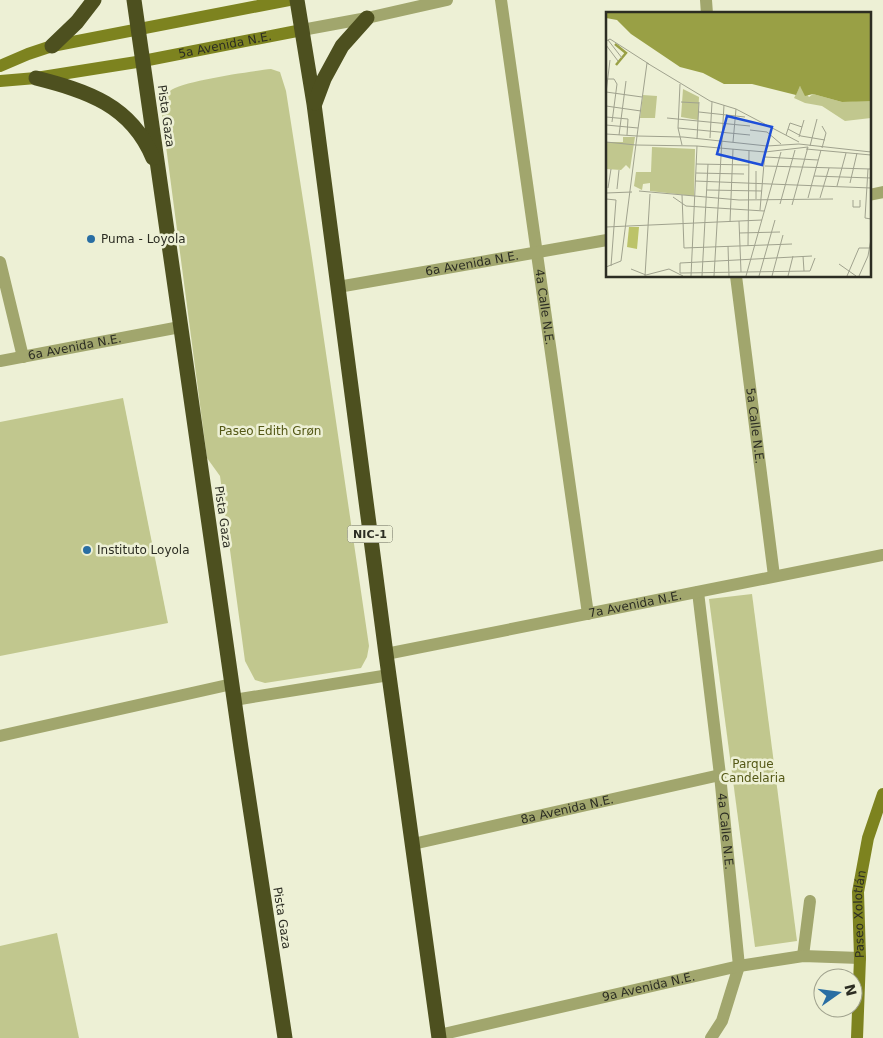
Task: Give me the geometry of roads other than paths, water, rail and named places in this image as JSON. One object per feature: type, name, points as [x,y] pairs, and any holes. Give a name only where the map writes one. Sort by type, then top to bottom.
[{"type":"highway","points":[[52,46],[77,22],[94,0]]},
{"type":"highway","name":"Pista Gaza","points":[[134,0],[234,700],[286,1038]]},
{"type":"highway","name":"NIC-1","points":[[299,7],[314,104],[386,654],[439,1036]]},
{"type":"highway","points":[[314,104],[324,79],[342,46],[367,18]]},
{"type":"highway","points":[[36,78],[90,95],[114,108],[137,130],[152,155],[159,174]]},
{"type":"street","points":[[0,66],[52,46],[289,0]]},
{"type":"street","name":"5a Avenida N.E.","points":[[0,81],[36,78],[143,61],[367,18],[447,0]]},
{"type":"street","name":"4a Calle N.E.","points":[[501,0],[588,614]]},
{"type":"street","points":[[870,195],[883,192]]},
{"type":"street","name":"6a Avenida N.E.","points":[[338,287],[606,240]]},
{"type":"street","points":[[0,262],[23,357]]},
{"type":"street","name":"5a Calle N.E.","points":[[736,278],[774,576]]},
{"type":"street","name":"6a Avenida N.E.","points":[[0,362],[180,327]]},
{"type":"street","name":"7a Avenida N.E.","points":[[386,654],[883,554]]},
{"type":"street","name":"4a Calle N.E.","points":[[698,592],[720,775],[739,966],[722,1021],[712,1038]]},
{"type":"street","points":[[234,700],[389,675]]},
{"type":"street","points":[[0,736],[232,684]]},
{"type":"street","name":"8a Avenida N.E.","points":[[413,844],[720,775]]},
{"type":"street","name":"Paseo Xolotlán","points":[[857,1038],[860,958],[858,892],[868,838],[883,794]]},
{"type":"street","points":[[803,956],[810,900]]},
{"type":"street","name":"9a Avenida N.E.","points":[[439,1036],[739,966],[803,956],[860,958]]},
{"type":"place","name":"Puma - Loyola","points":[[91,239]]},
{"type":"place","name":"Instituto Loyola","points":[[87,550]]},
{"type":"park label","name":"Paseo Edith Grøn","points":[[270,431]]},
{"type":"park label","name":"Parque Candelaria","points":[[753,771]]}]
